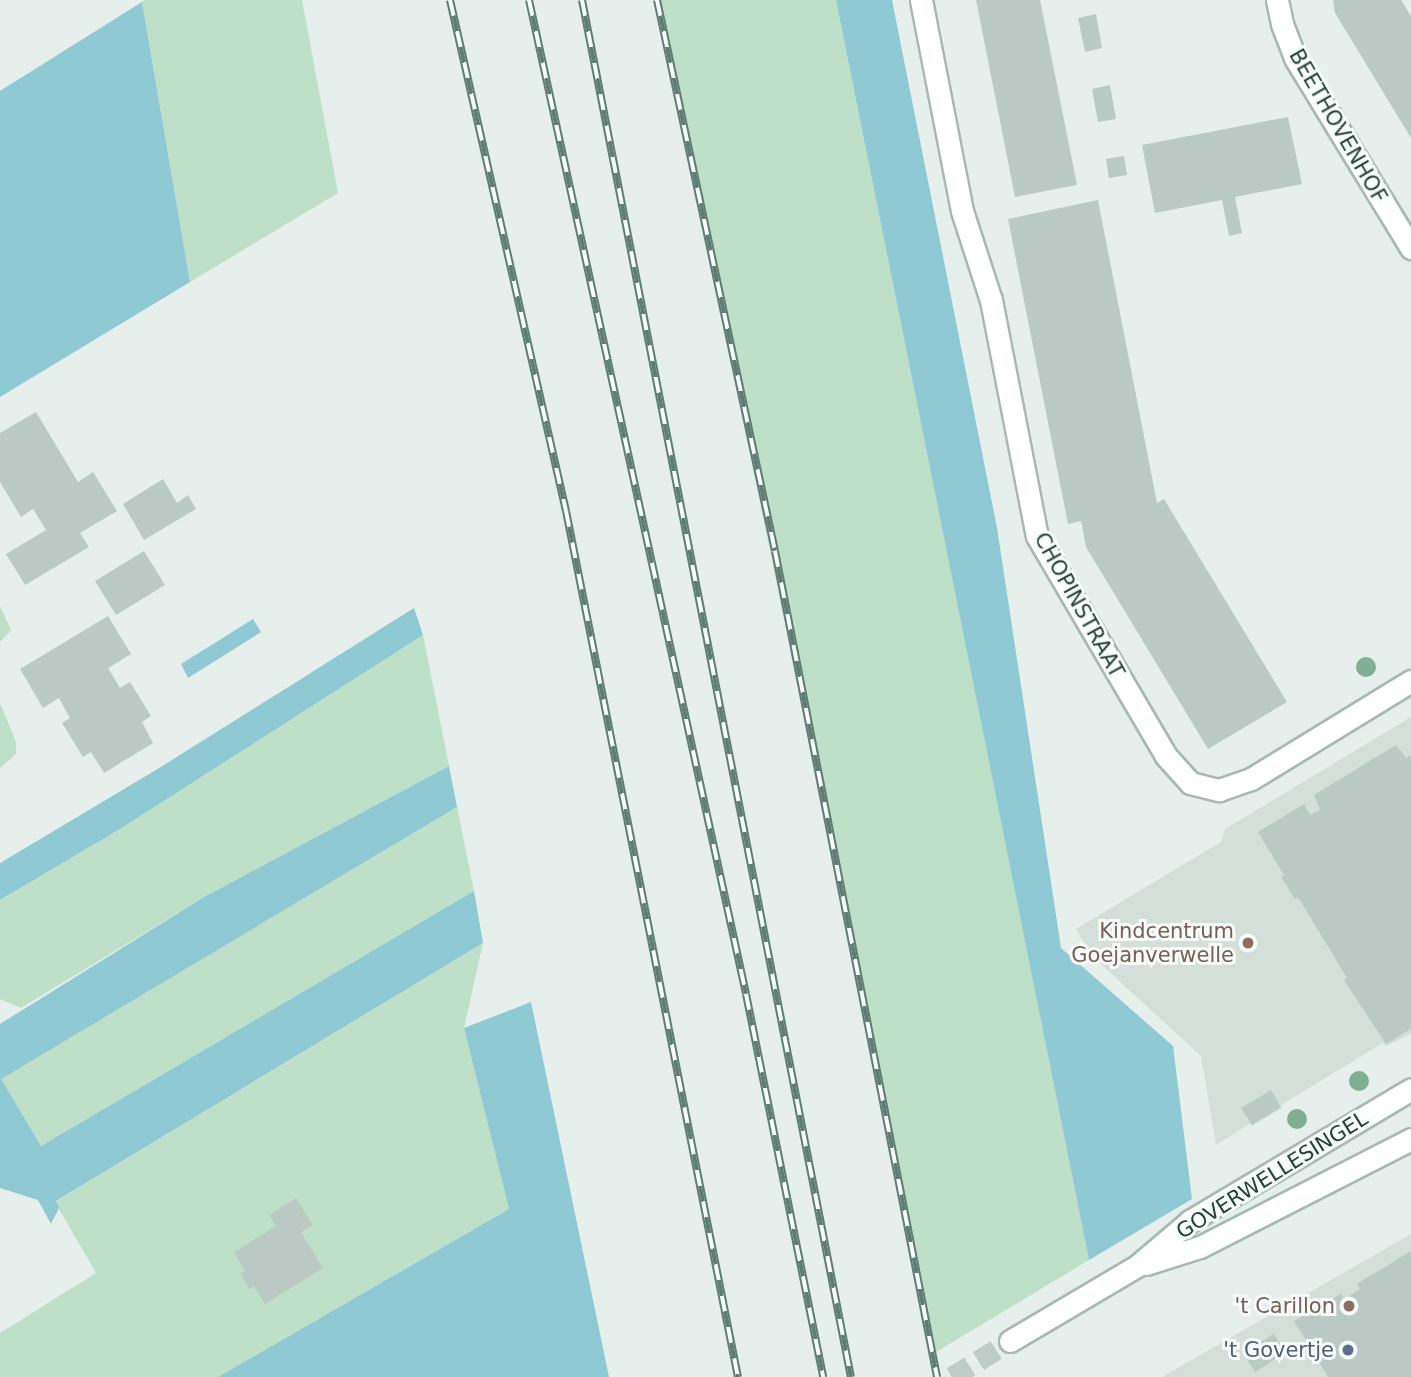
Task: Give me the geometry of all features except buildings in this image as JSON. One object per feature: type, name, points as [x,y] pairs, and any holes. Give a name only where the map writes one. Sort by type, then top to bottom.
[{"type":"street","name":"CHOPINSTRAAT","points":[[921,0],[962,211],[991,300],[1037,536],[1166,756],[1190,783],[1219,790],[1251,779],[1411,681]]},
{"type":"street","name":"BEETHOVENHOF","points":[[1277,0],[1282,24],[1295,58],[1411,248]]},
{"type":"street","name":"GOVERWELLESINGEL","points":[[1010,1341],[1137,1266],[1190,1221],[1411,1089]]},
{"type":"street","name":"GOVERWELLESINGEL","points":[[1137,1266],[1200,1247],[1411,1139]]},
{"type":"shaded area","name":"Kindcentrum Goejanverwelle","points":[[1411,717],[1411,1034],[1386,1046],[1383,1043],[1281,1105],[1282,1108],[1216,1145],[1201,1056],[1092,956],[1076,929],[1221,842],[1225,829]]},
{"type":"shaded area","name":"'t Carillon","points":[[1411,1234],[1411,1377],[1162,1377]]},
{"type":"green space","points":[[302,0],[338,193],[190,282],[142,2]]},
{"type":"green space","points":[[656,0],[836,0],[1089,1260],[936,1352]]},
{"type":"green space","points":[[0,606],[11,630],[0,642]]},
{"type":"green space","points":[[423,635],[449,766],[204,897],[21,1008],[0,999],[0,900],[120,829]]},
{"type":"green space","points":[[0,703],[16,742],[16,754],[0,768]]},
{"type":"green space","points":[[457,807],[474,891],[41,1146],[0,1079]]},
{"type":"green space","points":[[483,943],[464,1028],[509,1209],[218,1377],[0,1377],[0,1333],[96,1273],[55,1202]]},
{"type":"water","points":[[836,0],[892,0],[997,528],[1061,948],[1173,1046],[1192,1199],[1089,1260]]},
{"type":"water","points":[[142,2],[190,282],[0,397],[0,91]]},
{"type":"water","points":[[414,608],[423,635],[120,829],[0,900],[0,863],[156,770]]},
{"type":"water","points":[[253,619],[261,632],[188,678],[181,664]]},
{"type":"water","points":[[449,766],[457,807],[1,1079],[41,1146],[474,891],[483,943],[56,1201],[59,1208],[51,1224],[38,1200],[0,1188],[0,1024],[204,897]]},
{"type":"water","points":[[531,1002],[609,1377],[218,1377],[509,1209],[464,1028]]},
{"type":"tunnel","points":[[952,1377],[1010,1341]]},
{"type":"railway","points":[[450,0],[566,511],[738,1377]]},
{"type":"railway","points":[[529,0],[746,994],[823,1377]]},
{"type":"railway","points":[[582,0],[851,1377]]},
{"type":"railway","points":[[657,0],[775,551],[937,1377]]},
{"type":"place","name":"Kindcentrum Goejanverwelle","points":[[1248,943]]},
{"type":"place","name":"'t Carillon","points":[[1349,1306]]},
{"type":"place","name":"'t Govertje","points":[[1348,1350]]}]
